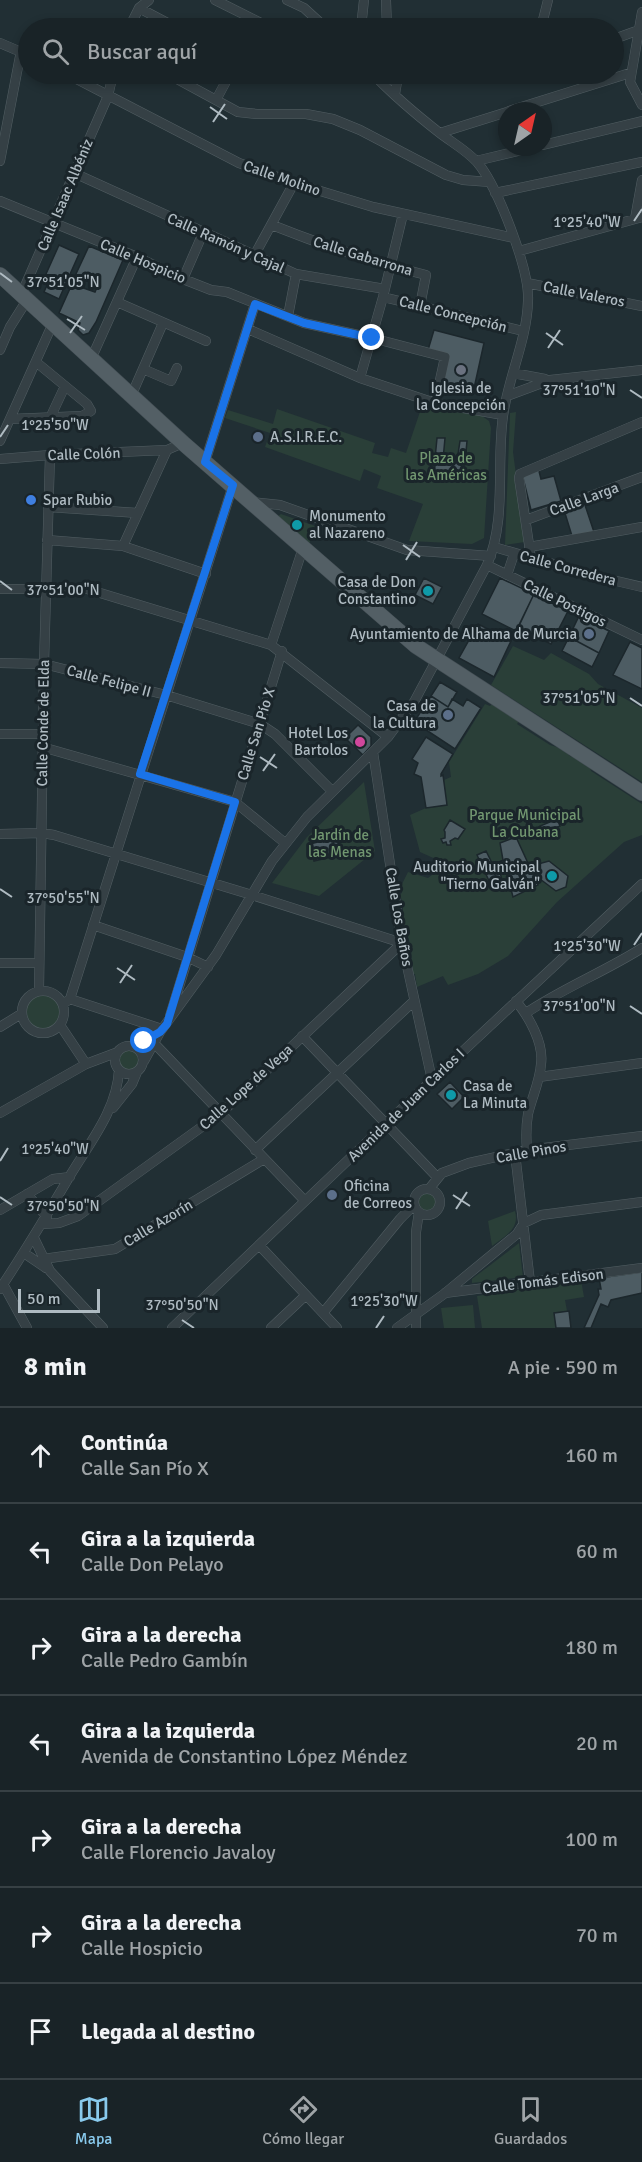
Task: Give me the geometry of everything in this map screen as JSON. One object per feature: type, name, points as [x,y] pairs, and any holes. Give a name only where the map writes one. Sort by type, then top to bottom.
[{"type":"main road","points":[[0,275],[92,357],[183,443],[416,646],[642,793]]},
{"type":"street","points":[[134,18],[139,8],[148,0]]},
{"type":"street","points":[[215,0],[251,18]]},
{"type":"street","points":[[287,0],[304,8],[315,18]]},
{"type":"street","points":[[362,18],[364,0]]},
{"type":"street","points":[[386,0],[387,18]]},
{"type":"street","points":[[544,18],[549,0]]},
{"type":"street","points":[[139,8],[158,18]]},
{"type":"street","points":[[642,12],[630,73],[634,93],[642,105]]},
{"type":"street","points":[[624,35],[639,30]]},
{"type":"street","points":[[0,43],[18,50]]},
{"type":"street","points":[[0,161],[4,113],[18,73]]},
{"type":"street","points":[[624,75],[630,73]]},
{"type":"street","name":"Calle Molino","points":[[86,84],[239,163],[294,183],[403,214],[514,238]]},
{"type":"street","name":"Calle Isaac Albéniz","points":[[0,350],[2,339],[24,297],[52,224],[108,96],[111,84]]},
{"type":"street","points":[[186,84],[238,112],[306,114],[333,119],[360,130],[446,175],[463,180],[490,182]]},
{"type":"street","points":[[216,100],[225,84]]},
{"type":"street","points":[[27,1328],[2,1287],[107,1115],[132,1084],[153,1042],[208,967],[272,861],[285,843],[332,791],[388,737],[414,702],[491,556],[500,473],[503,416],[523,331],[528,301],[527,283],[514,238],[490,182],[477,161],[440,133],[384,84]]},
{"type":"street","points":[[395,94],[397,84]]},
{"type":"street","points":[[537,102],[595,84]]},
{"type":"street","points":[[440,133],[498,114]]},
{"type":"street","points":[[552,143],[642,121]]},
{"type":"street","points":[[477,161],[498,156]]},
{"type":"street","points":[[495,193],[642,162]]},
{"type":"street","name":"Calle Ramón y Cajal","points":[[74,173],[296,274],[344,281],[384,293]]},
{"type":"street","points":[[519,251],[638,218],[636,202],[642,180]]},
{"type":"street","points":[[254,256],[294,183]]},
{"type":"street","name":"Calle Hospicio","points":[[0,201],[137,257],[183,279],[212,290],[227,292],[304,323],[446,357],[435,403]]},
{"type":"street","points":[[360,378],[403,214]]},
{"type":"street","name":"Calle Gabarrona","points":[[272,225],[319,244],[426,275],[420,306]]},
{"type":"street","points":[[183,279],[203,233]]},
{"type":"street","points":[[92,357],[137,257]]},
{"type":"street","points":[[288,316],[296,274]]},
{"type":"street","name":"Calle Valeros","points":[[527,283],[642,306]]},
{"type":"street","name":"Calle Concepción","points":[[384,293],[420,306],[523,331]]},
{"type":"street","points":[[117,302],[206,341]]},
{"type":"street","points":[[205,462],[255,304]]},
{"type":"street","points":[[0,441],[53,323]]},
{"type":"street","points":[[132,394],[163,323]]},
{"type":"street","points":[[248,329],[360,378],[435,403],[503,416]]},
{"type":"street","points":[[10,419],[82,416],[91,411],[87,404],[36,362]]},
{"type":"street","points":[[143,369],[171,381],[177,368]]},
{"type":"street","points":[[513,373],[550,380],[642,370]]},
{"type":"street","points":[[507,396],[550,380]]},
{"type":"street","points":[[50,418],[65,386]]},
{"type":"street","points":[[500,473],[520,474],[642,422]]},
{"type":"street","points":[[123,546],[167,450],[183,443]]},
{"type":"street","name":"Calle Colón","points":[[0,459],[50,454],[167,450]]},
{"type":"street","name":"Calle Conde de Elda","points":[[39,991],[42,734],[50,454]]},
{"type":"street","points":[[520,474],[530,559]]},
{"type":"street","name":"Calle Larga","points":[[526,520],[642,477]]},
{"type":"street","points":[[163,1028],[67,1001],[51,992],[39,991],[25,999],[21,1014],[26,1026],[37,1033],[50,1033],[60,1025],[67,1001],[116,853],[140,774],[206,573],[233,485]]},
{"type":"street","points":[[252,502],[280,506],[407,550],[491,556]]},
{"type":"street","points":[[48,507],[138,513]]},
{"type":"street","points":[[530,547],[642,527]]},
{"type":"street","points":[[47,540],[123,546],[206,573]]},
{"type":"street","points":[[271,645],[303,548]]},
{"type":"street","points":[[507,575],[514,554]]},
{"type":"street","name":"Calle Corredera","points":[[491,556],[514,554],[642,587]]},
{"type":"street","name":"Calle Postigos","points":[[491,556],[507,575],[642,640]]},
{"type":"street","points":[[0,589],[87,588],[271,645],[282,651],[388,737]]},
{"type":"street","name":"Calle San Pío X","points":[[163,1028],[282,651]]},
{"type":"street","name":"Calle Felipe II","points":[[0,663],[44,664],[166,695],[260,724],[275,734],[332,791]]},
{"type":"street","points":[[0,734],[42,734]]},
{"type":"street","points":[[42,747],[235,802],[285,843]]},
{"type":"street","name":"Calle Los Baños","points":[[374,752],[402,943],[432,1080]]},
{"type":"street","points":[[0,834],[42,833],[116,853],[402,943]]},
{"type":"street","name":"Avenida de Juan Carlos I","points":[[172,1328],[642,884]]},
{"type":"street","points":[[93,925],[187,957],[208,967]]},
{"type":"street","name":"Calle Lope de Vega","points":[[45,1220],[59,1223],[78,1216],[221,1113],[402,943]]},
{"type":"street","points":[[526,1013],[550,997],[618,964],[642,948]]},
{"type":"street","points":[[0,963],[39,963]]},
{"type":"street","points":[[255,1150],[414,1001]]},
{"type":"street","points":[[516,1001],[526,1013],[540,1048],[542,1063],[526,1126],[527,1150]]},
{"type":"street","points":[[0,1027],[21,1014]]},
{"type":"street","points":[[60,1025],[87,1064],[118,1068],[127,1074],[137,1072]]},
{"type":"street","points":[[0,1113],[87,1064],[118,1052],[125,1046],[134,1046],[163,1028]]},
{"type":"street","points":[[302,1036],[437,1177],[429,1189],[417,1193],[416,1328]]},
{"type":"street","points":[[153,1042],[305,1201]]},
{"type":"street","points":[[134,1046],[141,1052],[144,1061]]},
{"type":"street","points":[[107,1115],[118,1083],[118,1068],[115,1061],[118,1052]]},
{"type":"street","points":[[539,1077],[642,1064]]},
{"type":"street","name":"Calle Pinos","points":[[437,1177],[459,1166],[527,1150],[642,1137]]},
{"type":"street","points":[[515,1153],[530,1282]]},
{"type":"street","name":"Calle Azorín","points":[[43,1259],[115,1250],[264,1159]]},
{"type":"street","points":[[0,1210],[53,1179],[70,1177]]},
{"type":"street","points":[[417,1209],[427,1215],[440,1205],[436,1193],[429,1189]]},
{"type":"street","points":[[27,1194],[45,1220]]},
{"type":"street","points":[[397,1328],[444,1294],[517,1234],[524,1223],[541,1215],[642,1202]]},
{"type":"street","points":[[323,1313],[400,1219],[417,1209]]},
{"type":"street","points":[[34,1238],[50,1271]]},
{"type":"street","points":[[259,1245],[337,1328]]},
{"type":"street","points":[[24,1253],[50,1271],[103,1328]]},
{"type":"street","name":"Calle Tomás Edison","points":[[444,1294],[642,1268]]},
{"type":"street","points":[[271,1328],[306,1295]]},
{"type":"green space","name":"Plaza de las Américas","points":[[423,403],[482,416],[489,421],[491,428],[484,538],[472,544],[409,541],[423,504],[377,488],[381,476],[364,469],[360,481],[265,447],[270,433],[225,418],[228,410],[273,424],[277,409],[375,443],[372,453],[388,457],[391,448],[406,453]]},
{"type":"green space","points":[[516,412],[513,452],[525,542],[505,545],[510,413]]},
{"type":"green space","points":[[281,514],[315,526],[309,545],[278,516]]},
{"type":"green space","points":[[513,646],[544,660],[551,653],[589,674],[598,684],[642,708],[642,782],[491,685]]},
{"type":"green space","name":"Parque Municipal La Cubana","points":[[485,704],[490,706],[492,704],[519,721],[517,724],[550,745],[563,749],[570,756],[589,764],[591,771],[642,804],[642,835],[624,842],[557,902],[508,956],[478,974],[448,985],[443,976],[417,987],[415,974],[413,974],[411,947],[403,920],[401,886],[408,872],[428,878],[440,861],[420,852],[410,815],[426,808],[447,805],[444,780],[451,777],[449,762]]},
{"type":"green space","name":"Jardín de las Menas","points":[[364,782],[375,851],[319,896],[272,883],[307,837]]},
{"type":"green space","points":[[43,994],[56,999],[61,1012],[56,1025],[43,1030],[30,1025],[25,1012],[30,999]]},
{"type":"green space","points":[[130,1048],[138,1052],[142,1060],[138,1068],[130,1072],[122,1068],[118,1060],[122,1052]]},
{"type":"green space","points":[[427,1191],[435,1194],[438,1202],[435,1210],[427,1213],[419,1210],[416,1202],[419,1194]]},
{"type":"green space","points":[[515,1211],[513,1227],[492,1246],[488,1221]]},
{"type":"green space","points":[[519,1243],[523,1277],[472,1283],[472,1279]]},
{"type":"green space","points":[[581,1280],[584,1297],[565,1300],[567,1311],[554,1313],[556,1328],[482,1328],[477,1296]]},
{"type":"green space","points":[[473,1305],[475,1328],[444,1328],[441,1308]]},
{"type":"building","points":[[59,245],[79,254],[59,299],[44,292],[51,276],[46,274]]},
{"type":"building","points":[[89,246],[123,260],[96,322],[89,333],[83,335],[78,330],[80,323],[59,313],[72,284],[95,292],[98,285],[75,276]]},
{"type":"building","name":"Iglesia de la Concepción","points":[[434,330],[484,343],[473,393],[442,385],[448,355],[428,350]]},
{"type":"building","points":[[437,438],[445,438],[443,460],[435,459]]},
{"type":"building","points":[[460,441],[467,441],[465,462],[457,461]]},
{"type":"building","points":[[436,459],[462,462],[460,476],[434,473]]},
{"type":"building","points":[[538,467],[541,479],[554,476],[561,501],[531,510],[523,478],[526,472]]},
{"type":"building","points":[[584,502],[594,532],[572,536],[564,510]]},
{"type":"building","name":"Casa de Don Constantino","points":[[424,578],[442,587],[433,604],[415,595]]},
{"type":"building","points":[[500,578],[534,594],[516,631],[482,614]]},
{"type":"building","points":[[534,594],[568,611],[551,644],[518,628]]},
{"type":"building","points":[[579,616],[609,631],[599,653],[569,637]]},
{"type":"building","points":[[478,624],[511,641],[494,677],[459,658]]},
{"type":"building","points":[[569,637],[599,653],[592,667],[562,651]]},
{"type":"building","points":[[630,642],[642,648],[642,689],[613,675]]},
{"type":"building","points":[[440,682],[457,692],[448,707],[431,696]]},
{"type":"building","name":"Casa de la Cultura","points":[[431,696],[448,707],[452,699],[463,706],[467,699],[481,708],[455,749],[414,722]]},
{"type":"building","name":"Hotel Los Bartolos","points":[[358,725],[371,737],[371,746],[363,755],[345,738]]},
{"type":"building","points":[[426,737],[453,754],[441,774],[447,805],[426,808],[421,777],[414,774],[418,763],[412,759]]},
{"type":"building","points":[[557,819],[560,826],[544,833],[540,826]]},
{"type":"building","points":[[450,820],[465,829],[458,839],[455,838],[450,841],[451,845],[447,845],[441,839],[445,838],[444,830]]},
{"type":"building","points":[[335,828],[339,846],[333,848],[335,856],[314,861],[310,844],[322,841],[320,831]]},
{"type":"building","points":[[516,837],[538,885],[513,897],[506,870],[500,872],[502,880],[491,885],[477,855],[486,851],[493,865],[503,860],[500,843]]},
{"type":"building","name":"Auditorio Municipal \"Tierno Galván\"","points":[[549,861],[568,876],[566,887],[556,891],[536,876],[538,864]]},
{"type":"building","name":"Casa de La Minuta","points":[[450,1082],[464,1097],[452,1109],[437,1094]]},
{"type":"building","points":[[642,1272],[642,1293],[611,1300],[608,1307],[601,1304],[591,1328],[584,1328],[599,1295],[598,1289],[601,1289],[599,1278]]},
{"type":"building","points":[[569,1311],[571,1328],[556,1328],[554,1313]]},
{"type":"place","name":"Iglesia de la Concepción","points":[[461,370]]},
{"type":"place","name":"A.S.I.R.E.C.","points":[[258,437]]},
{"type":"place","name":"Spar Rubio","points":[[31,500]]},
{"type":"place","name":"Monumento al Nazareno","points":[[297,525]]},
{"type":"place","name":"Casa de Don Constantino","points":[[428,591]]},
{"type":"place","name":"Ayuntamiento de Alhama de Murcia","points":[[589,634]]},
{"type":"place","name":"Casa de la Cultura","points":[[448,715]]},
{"type":"place","name":"Hotel Los Bartolos","points":[[360,742]]},
{"type":"place","name":"Auditorio Municipal \"Tierno Galván\"","points":[[552,876]]},
{"type":"place","name":"Casa de La Minuta","points":[[451,1095]]},
{"type":"place","name":"Oficina de Correos","points":[[332,1195]]},
{"type":"route","points":[[144,1041],[160,1032],[167,1024],[235,802],[140,774],[233,485],[205,462],[255,304],[304,323],[372,338]]}]
